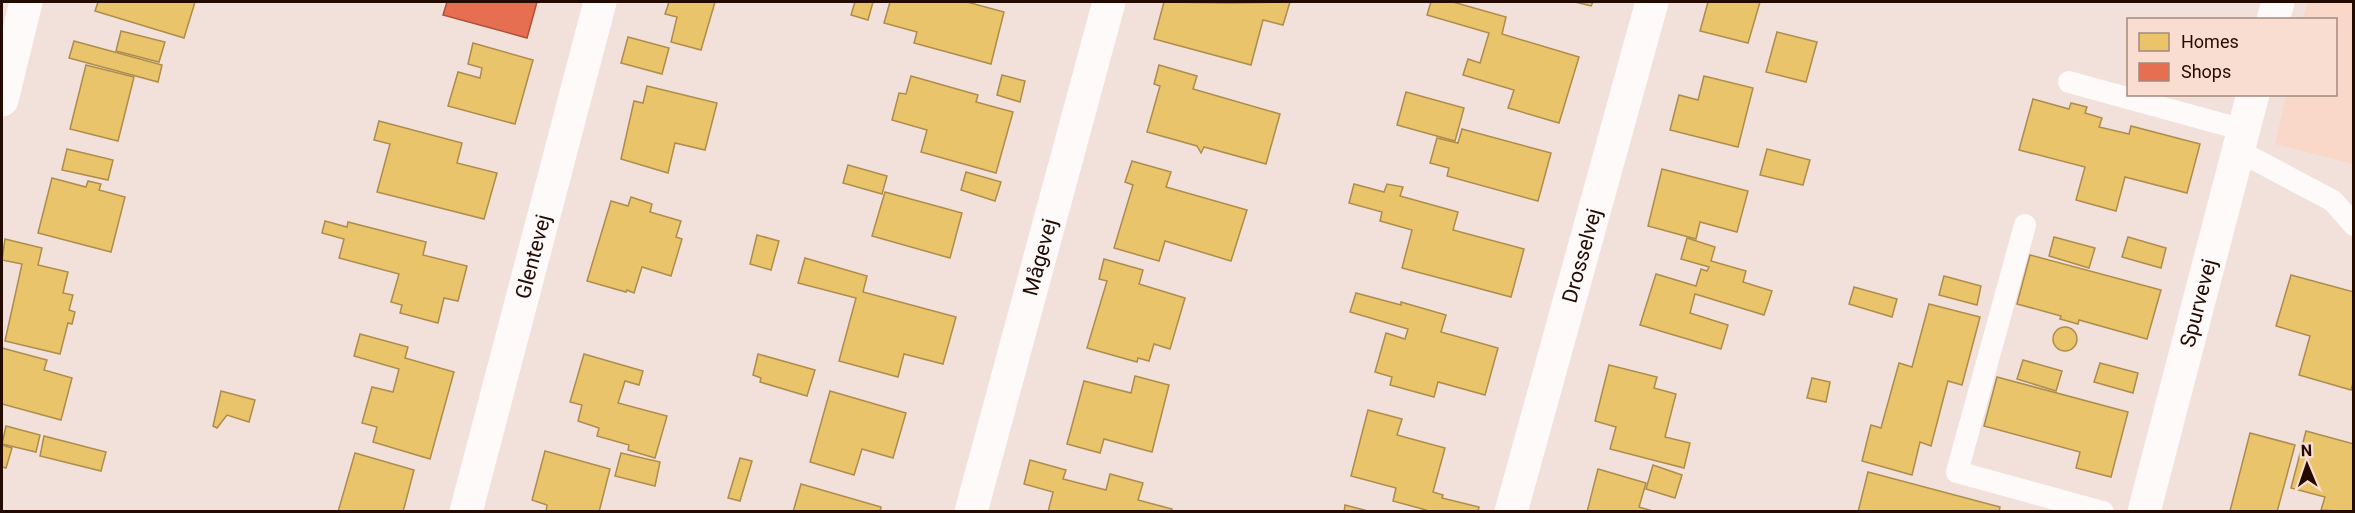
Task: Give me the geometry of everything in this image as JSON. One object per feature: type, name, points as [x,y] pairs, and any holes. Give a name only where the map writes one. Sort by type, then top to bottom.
[{"type":"street","points":[[2,100],[26,2]]},
{"type":"street","name":"Glentevej","points":[[466,512],[600,2]]},
{"type":"street","name":"Mågevej","points":[[970,512],[1109,2]]},
{"type":"street","name":"Drosselvej","points":[[1511,512],[1652,2]]},
{"type":"street","points":[[2274,18],[2278,2]]},
{"type":"street","name":"Spurvevej","points":[[2144,512],[2252,96]]},
{"type":"lane","points":[[2069,82],[2241,140],[2333,201],[2354,225]]},
{"type":"lane","points":[[2025,225],[1957,472],[2103,512]]},
{"type":"shaded area","points":[[2308,2],[2353,2],[2353,164],[2275,144],[2286,96],[2337,96],[2337,18],[2303,18]]},
{"type":"building: Homes","points":[[98,2],[195,2],[184,38],[95,11]]},
{"type":"building: Homes","points":[[669,2],[715,2],[701,50],[671,42],[677,17],[665,14]]},
{"type":"building: Homes","points":[[855,2],[873,2],[868,20],[851,15]]},
{"type":"building: Homes","points":[[890,2],[967,2],[1004,12],[991,64],[914,43],[917,32],[884,23]]},
{"type":"building: Homes","points":[[1164,2],[1290,2],[1283,25],[1263,20],[1251,65],[1154,39]]},
{"type":"building: Homes","points":[[1431,2],[1453,2],[1506,17],[1502,34],[1579,57],[1559,123],[1508,108],[1514,90],[1463,75],[1468,59],[1480,63],[1489,33],[1427,15]]},
{"type":"building: Homes","points":[[1575,2],[1593,2],[1591,6]]},
{"type":"building: Homes","points":[[1708,2],[1760,2],[1748,43],[1700,31]]},
{"type":"building: Homes","points":[[121,31],[165,42],[159,62],[116,51]]},
{"type":"building: Homes","points":[[1777,32],[1817,42],[1806,82],[1766,72]]},
{"type":"building: Homes","points":[[628,37],[669,48],[662,74],[621,63]]},
{"type":"building: Homes","points":[[74,41],[162,65],[158,82],[69,58]]},
{"type":"building: Homes","points":[[473,43],[533,60],[515,124],[448,106],[458,72],[480,78],[482,68],[468,64]]},
{"type":"building: Homes","points":[[86,65],[134,77],[118,141],[70,129]]},
{"type":"building: Homes","points":[[1159,65],[1197,76],[1193,89],[1280,114],[1266,164],[1204,147],[1201,153],[1197,146],[1147,132],[1160,86],[1154,84]]},
{"type":"building: Homes","points":[[1002,75],[1025,81],[1020,102],[997,95]]},
{"type":"building: Homes","points":[[911,76],[978,95],[976,102],[1013,112],[996,173],[921,152],[927,130],[892,120],[899,93],[906,94]]},
{"type":"building: Homes","points":[[1704,76],[1753,88],[1738,147],[1670,130],[1679,95],[1698,100]]},
{"type":"building: Homes","points":[[647,86],[717,103],[705,150],[675,143],[668,173],[621,159],[634,101],[643,103]]},
{"type":"building: Homes","points":[[1406,92],[1464,108],[1455,141],[1397,125]]},
{"type":"building: Homes","points":[[2033,99],[2069,109],[2071,103],[2087,107],[2085,113],[2102,118],[2099,127],[2129,134],[2131,126],[2200,144],[2187,193],[2125,177],[2116,211],[2076,200],[2085,167],[2019,150]]},
{"type":"building: Homes","points":[[379,121],[462,143],[457,163],[497,173],[484,219],[377,192],[390,144],[374,140]]},
{"type":"building: Homes","points":[[1462,129],[1551,153],[1538,201],[1447,176],[1449,168],[1430,163],[1437,138],[1458,143]]},
{"type":"building: Homes","points":[[67,149],[113,160],[108,180],[62,170]]},
{"type":"building: Homes","points":[[1767,149],[1810,160],[1803,185],[1760,175]]},
{"type":"building: Homes","points":[[1132,161],[1171,172],[1166,187],[1247,210],[1231,261],[1165,241],[1159,261],[1114,248],[1133,185],[1125,182]]},
{"type":"building: Homes","points":[[848,165],[887,176],[882,194],[843,183]]},
{"type":"building: Homes","points":[[1662,169],[1748,191],[1737,232],[1700,222],[1696,239],[1648,226]]},
{"type":"building: Homes","points":[[966,172],[1001,182],[995,201],[961,190]]},
{"type":"building: Homes","points":[[52,178],[86,187],[88,181],[101,184],[99,190],[125,197],[111,252],[38,233]]},
{"type":"building: Homes","points":[[1354,184],[1384,192],[1387,184],[1403,187],[1400,196],[1458,212],[1453,230],[1524,249],[1511,297],[1402,268],[1412,230],[1380,221],[1382,212],[1349,203]]},
{"type":"building: Homes","points":[[885,192],[962,213],[950,258],[872,236]]},
{"type":"building: Homes","points":[[631,197],[652,204],[650,212],[681,221],[676,237],[682,239],[671,276],[642,267],[634,293],[587,281],[611,201],[628,206]]},
{"type":"building: Homes","points":[[325,221],[347,227],[348,222],[426,242],[423,255],[467,266],[458,301],[444,298],[438,323],[400,313],[402,305],[391,302],[399,274],[339,258],[344,239],[322,233]]},
{"type":"building: Homes","points":[[757,235],[779,241],[771,270],[750,264]]},
{"type":"building: Homes","points":[[2054,237],[2095,248],[2089,268],[2049,256]]},
{"type":"building: Homes","points":[[2128,237],[2166,248],[2161,268],[2122,257]]},
{"type":"building: Homes","points":[[1687,238],[1715,247],[1711,261],[1746,271],[1743,282],[1772,291],[1764,315],[1695,294],[1690,313],[1728,325],[1721,349],[1640,325],[1656,274],[1696,286],[1701,269],[1707,271],[1709,267],[1681,259]]},
{"type":"building: Homes","points":[[5,239],[42,248],[38,265],[68,272],[63,293],[73,295],[69,310],[75,312],[72,324],[68,323],[60,354],[5,341],[22,264],[2,260]]},
{"type":"building: Homes","points":[[2030,255],[2161,290],[2147,339],[2079,320],[2078,324],[2060,319],[2061,316],[2017,304]]},
{"type":"building: Homes","points":[[805,258],[867,276],[863,292],[956,317],[943,364],[904,354],[898,377],[839,361],[856,298],[798,283]]},
{"type":"building: Homes","points":[[1104,259],[1143,270],[1139,284],[1185,298],[1170,349],[1154,344],[1149,361],[1138,358],[1137,362],[1087,348],[1107,281],[1099,279]]},
{"type":"building: Homes","points":[[2291,275],[2354,292],[2354,380],[2351,390],[2299,375],[2310,336],[2276,326]]},
{"type":"building: Homes","points":[[1944,276],[1981,286],[1977,305],[1939,295]]},
{"type":"building: Homes","points":[[1854,287],[1897,299],[1892,317],[1849,304]]},
{"type":"building: Homes","points":[[1356,293],[1401,305],[1401,302],[1446,315],[1441,332],[1498,348],[1485,395],[1438,382],[1434,397],[1390,385],[1392,377],[1375,372],[1386,333],[1405,339],[1408,329],[1350,312]]},
{"type":"building: Homes","points":[[1929,304],[1980,317],[1962,385],[1948,381],[1931,446],[1920,442],[1912,475],[1862,461],[1871,425],[1881,428],[1899,363],[1912,367]]},
{"type":"building: Homes","points":[[2065,327],[2070,328],[2076,334],[2076,344],[2070,350],[2065,351],[2060,350],[2054,344],[2053,339],[2054,334],[2060,328]]},
{"type":"building: Homes","points":[[360,334],[408,347],[405,358],[454,372],[430,459],[373,442],[377,427],[362,423],[372,387],[393,392],[399,369],[354,356]]},
{"type":"building: Homes","points":[[2,348],[47,360],[44,370],[72,378],[61,420],[2,404]]},
{"type":"building: Homes","points":[[584,354],[643,371],[639,385],[625,381],[618,403],[667,416],[655,458],[628,450],[629,445],[597,436],[599,428],[578,421],[582,405],[570,402]]},
{"type":"building: Homes","points":[[758,354],[815,370],[807,396],[760,382],[761,378],[753,375]]},
{"type":"building: Homes","points":[[2023,360],[2062,371],[2056,391],[2017,379]]},
{"type":"building: Homes","points":[[2100,363],[2138,373],[2133,393],[2094,382]]},
{"type":"building: Homes","points":[[1609,365],[1657,377],[1654,388],[1676,394],[1665,437],[1690,443],[1684,468],[1610,449],[1616,427],[1595,421]]},
{"type":"building: Homes","points":[[1135,376],[1169,385],[1152,452],[1104,439],[1100,453],[1067,444],[1084,381],[1131,393]]},
{"type":"building: Homes","points":[[1997,377],[2128,412],[2111,477],[2076,468],[2080,452],[1984,426]]},
{"type":"building: Homes","points":[[1812,378],[1830,382],[1826,402],[1807,398]]},
{"type":"building: Homes","points":[[221,391],[255,400],[249,422],[227,415],[217,428],[213,426]]},
{"type":"building: Homes","points":[[830,391],[906,413],[893,458],[862,449],[854,475],[810,462]]},
{"type":"building: Homes","points":[[1368,410],[1402,419],[1397,435],[1445,448],[1433,492],[1443,495],[1442,498],[1479,507],[1478,512],[1425,512],[1426,510],[1393,501],[1396,488],[1351,476]]},
{"type":"building: Homes","points":[[6,426],[40,435],[36,452],[2,444]]},
{"type":"building: Homes","points":[[2306,431],[2354,444],[2354,512],[2321,510],[2325,497],[2291,488]]},
{"type":"building: Homes","points":[[2250,433],[2295,445],[2277,512],[2230,511]]},
{"type":"building: Homes","points":[[44,436],[106,452],[101,471],[40,456]]},
{"type":"building: Homes","points":[[2,445],[12,448],[6,468],[2,467]]},
{"type":"building: Homes","points":[[545,451],[610,469],[599,512],[546,512],[547,505],[532,500]]},
{"type":"building: Homes","points":[[355,453],[414,470],[403,512],[338,512]]},
{"type":"building: Homes","points":[[621,453],[660,462],[655,486],[615,476]]},
{"type":"building: Homes","points":[[740,458],[752,461],[740,501],[728,498]]},
{"type":"building: Homes","points":[[1030,460],[1066,470],[1063,479],[1106,490],[1110,474],[1143,483],[1138,500],[1172,509],[1171,512],[1048,512],[1053,492],[1024,484]]},
{"type":"building: Homes","points":[[1653,465],[1682,475],[1675,498],[1646,489]]},
{"type":"building: Homes","points":[[1598,469],[1646,483],[1639,507],[1656,512],[1587,512]]},
{"type":"building: Homes","points":[[1868,472],[2000,507],[1999,512],[1858,512]]},
{"type":"building: Homes","points":[[801,484],[881,507],[880,512],[793,512]]},
{"type":"building: Homes","points":[[1345,505],[1372,512],[1344,512]]},
{"type":"building: Shops","points":[[447,2],[537,2],[527,38],[443,15]]}]
